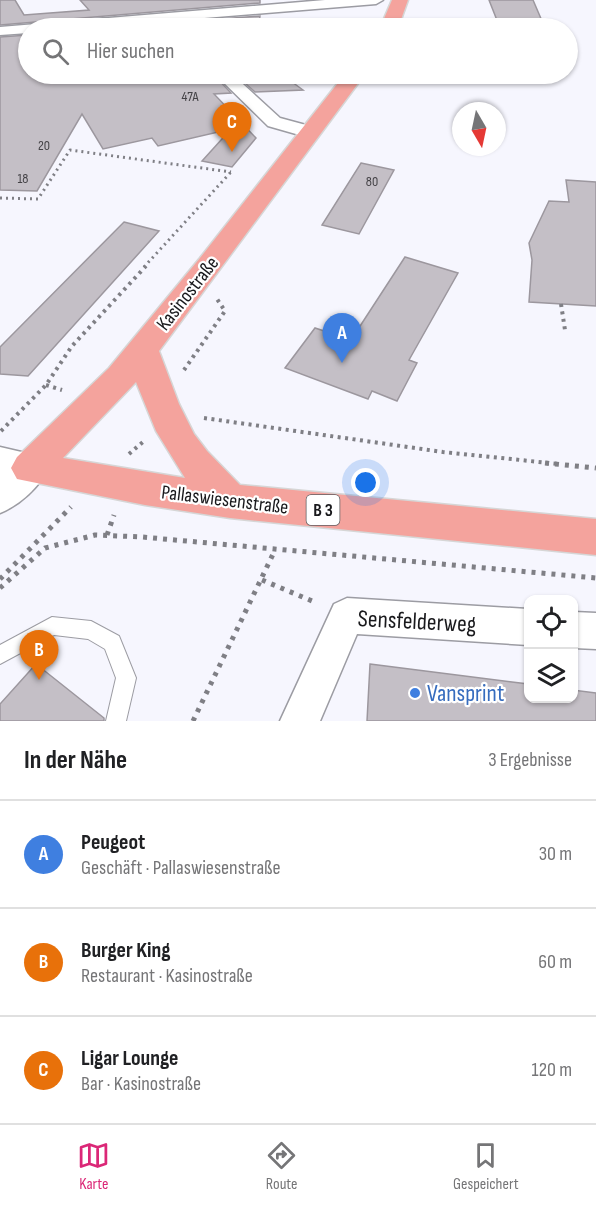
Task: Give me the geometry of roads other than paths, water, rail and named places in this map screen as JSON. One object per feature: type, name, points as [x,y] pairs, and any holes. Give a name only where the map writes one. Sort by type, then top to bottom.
[{"type":"main road","points":[[393,18],[400,0]]},
{"type":"main road","name":"Kasinostraße","points":[[0,496],[15,465],[97,402],[142,350],[347,84]]},
{"type":"main road","points":[[142,350],[160,401],[178,438],[189,456],[230,501]]},
{"type":"main road","name":"Pallaswiesenstraße","points":[[15,465],[97,481],[230,501],[596,537]]},
{"type":"street","points":[[216,18],[376,0]]},
{"type":"street","points":[[153,6],[166,18]]},
{"type":"street","points":[[0,31],[18,30]]},
{"type":"street","points":[[234,84],[274,122],[310,132]]},
{"type":"street","name":"Sensfelderweg","points":[[300,721],[347,616],[524,627]]},
{"type":"street","points":[[578,630],[596,632]]},
{"type":"lane","points":[[0,655],[52,626],[91,630],[112,643],[126,678],[116,721]]},
{"type":"place","name":"Ligar Lounge","points":[[232,152]]},
{"type":"place","name":"Peugeot","points":[[342,363]]},
{"type":"place","name":"Burger King","points":[[39,680]]},
{"type":"place","name":"Vansprint","points":[[415,693]]}]
